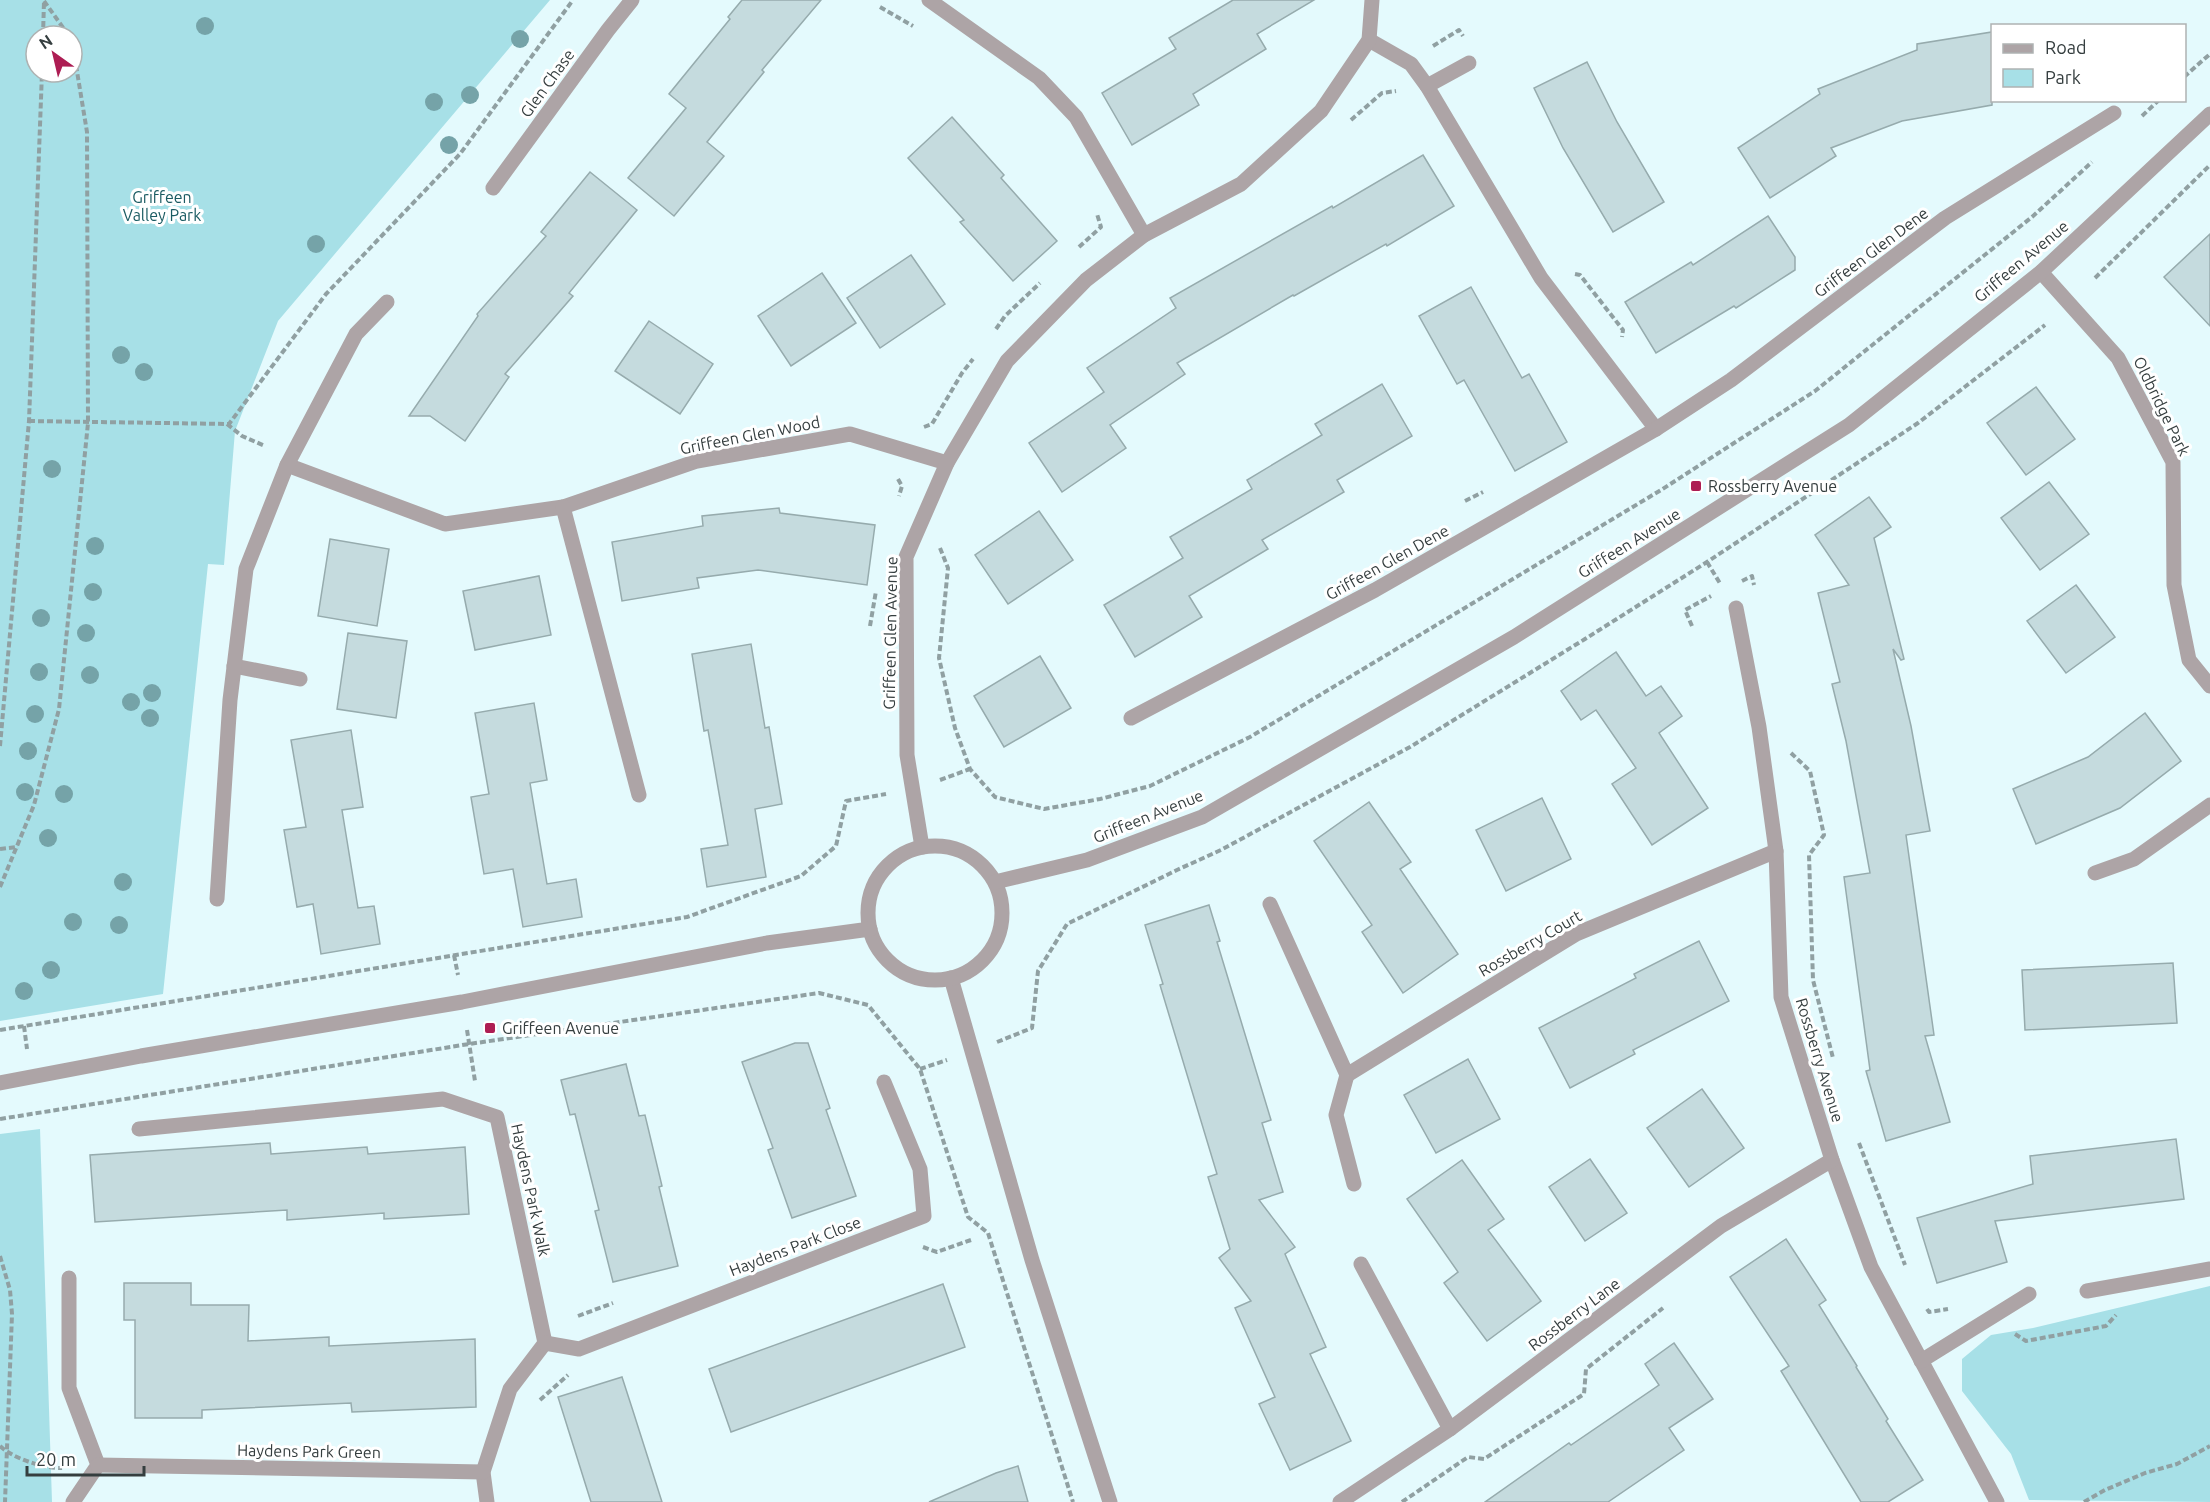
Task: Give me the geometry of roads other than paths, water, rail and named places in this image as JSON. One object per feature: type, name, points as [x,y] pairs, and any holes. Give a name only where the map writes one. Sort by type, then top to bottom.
[{"type":"street","name":"Glen Chase","points":[[493,188],[632,0]]},
{"type":"street","points":[[929,0],[1040,78],[1076,117],[1143,235]]},
{"type":"street","name":"Griffeen Glen Avenue","points":[[922,847],[907,755],[906,557],[946,463],[1007,361],[1086,280],[1143,235],[1241,184],[1321,111],[1369,40],[1372,0]]},
{"type":"street","points":[[1369,40],[1411,64],[1427,86],[1541,278],[1656,429]]},
{"type":"street","points":[[1427,86],[1469,63]]},
{"type":"street","name":"Griffeen Glen Dene","points":[[1131,718],[1375,590],[1656,429],[1731,380],[1945,218],[2114,112]]},
{"type":"street","name":"Griffeen Avenue","points":[[995,882],[1087,860],[1202,817],[1514,637],[1849,424],[2041,272],[2210,114]]},
{"type":"street","name":"Oldbridge Park","points":[[2041,272],[2118,358],[2173,462],[2174,585],[2189,660],[2210,686]]},
{"type":"street","points":[[217,899],[230,700],[246,568],[287,465],[356,334],[387,302]]},
{"type":"street","name":"Griffeen Glen Wood","points":[[287,465],[445,524],[563,507],[697,461],[850,434],[946,463]]},
{"type":"street","points":[[563,507],[639,795]]},
{"type":"street","name":"Rossberry Avenue","points":[[1736,608],[1759,727],[1776,851],[1781,997],[1832,1160],[1871,1267],[1997,1502]]},
{"type":"street","points":[[234,666],[300,679]]},
{"type":"street","points":[[2095,873],[2134,859],[2210,805]]},
{"type":"street","points":[[943,846],[964,852],[982,865],[995,882],[1002,901],[1002,921],[996,941],[985,957],[970,971],[951,978],[930,980],[910,975],[892,964],[878,948],[870,929],[868,908],[873,887],[885,869],[902,855],[922,847],[943,846]]},
{"type":"street","name":"Rossberry Court","points":[[1347,1075],[1576,934],[1776,851]]},
{"type":"street","points":[[1270,904],[1347,1075],[1336,1115],[1354,1184]]},
{"type":"street","points":[[0,1083],[141,1056],[462,1002],[767,944],[870,929]]},
{"type":"street","points":[[951,978],[1032,1260],[1110,1502]]},
{"type":"street","name":"Haydens Park Close","points":[[545,1343],[579,1349],[924,1216],[920,1168],[884,1083]]},
{"type":"street","name":"Haydens Park Walk","points":[[139,1129],[443,1099],[497,1117],[545,1343]]},
{"type":"street","name":"Rossberry Lane","points":[[1340,1502],[1450,1429],[1721,1226],[1832,1160]]},
{"type":"street","points":[[1361,1264],[1450,1429]]},
{"type":"street","points":[[2088,1291],[2210,1269]]},
{"type":"street","points":[[69,1278],[69,1388],[98,1465],[73,1502]]},
{"type":"street","points":[[1921,1361],[2029,1294]]},
{"type":"street","points":[[487,1502],[483,1472],[510,1389],[545,1343]]},
{"type":"street","name":"Haydens Park Green","points":[[98,1465],[483,1472]]},
{"type":"place","name":"Rossberry Avenue","points":[[1696,486]]},
{"type":"place","name":"Griffeen Avenue","points":[[490,1028]]},
{"type":"park label","name":"Griffeen Valley Park","points":[[162,206]]}]
